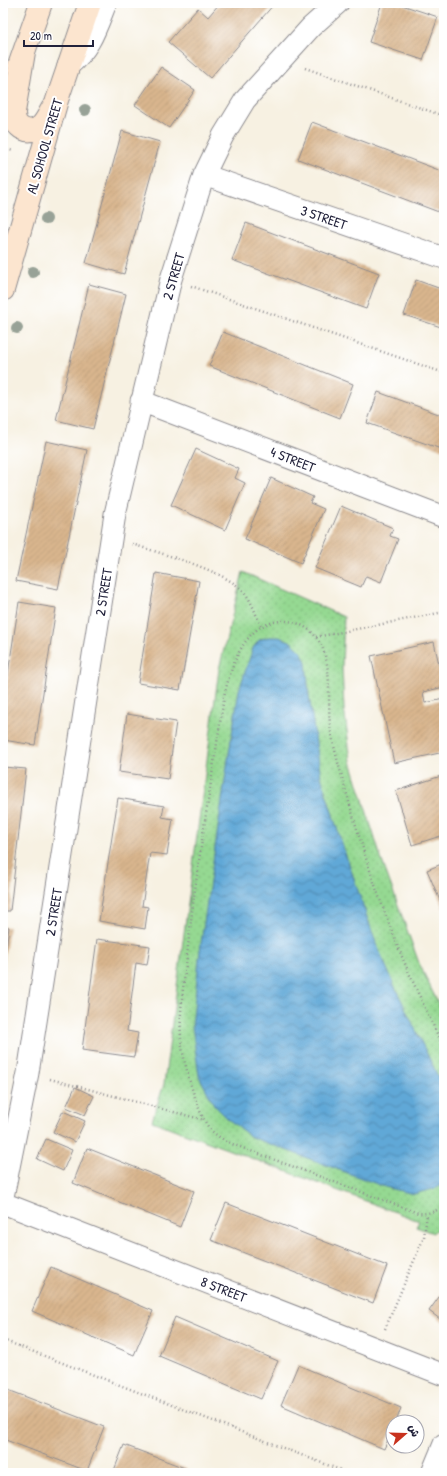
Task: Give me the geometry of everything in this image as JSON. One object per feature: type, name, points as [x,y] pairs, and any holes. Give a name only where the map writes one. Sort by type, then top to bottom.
[{"type":"main road","points":[[3,115],[41,3]]},
{"type":"main road","name":"AL SOHOOL STREET","points":[[3,290],[57,100],[90,3]]},
{"type":"main road","points":[[24,52],[14,112],[15,120],[19,127],[27,130],[35,130],[42,126],[57,100]]},
{"type":"street","points":[[68,66],[78,58],[86,48],[106,3]]},
{"type":"street","name":"2 STREET","points":[[311,27],[322,3]]},
{"type":"street","name":"2 STREET","points":[[3,1198],[28,1073],[115,514],[171,280],[204,175],[223,136],[245,100],[311,27],[338,3]]},
{"type":"street","name":"3 STREET","points":[[204,175],[444,258]]},
{"type":"street","name":"4 STREET","points":[[141,402],[444,517]]},
{"type":"street","name":"8 STREET","points":[[3,1203],[444,1375]]},
{"type":"street","points":[[432,1473],[444,1444]]},
{"type":"path","points":[[281,59],[444,116]]},
{"type":"path","points":[[171,280],[444,373]]},
{"type":"path","points":[[129,542],[216,573],[231,582],[245,593],[254,609],[260,626]]},
{"type":"path","points":[[316,637],[444,612]]},
{"type":"path","points":[[444,1048],[390,929],[356,826],[330,728],[328,668],[323,652],[316,637],[305,627],[290,621],[275,621],[260,626],[249,637],[240,650],[233,665],[224,696],[193,906],[182,1012],[181,1037],[185,1062],[199,1109],[204,1120],[216,1135],[232,1144],[418,1213],[427,1214],[444,1206]]},
{"type":"path","points":[[28,1073],[204,1120]]},
{"type":"path","points":[[376,1349],[424,1237],[427,1214]]},
{"type":"path","points":[[3,1340],[348,1473]]},
{"type":"green space","points":[[243,572],[344,617],[342,668],[344,708],[351,761],[381,858],[419,963],[444,1016],[444,1222],[433,1233],[416,1227],[419,1221],[152,1121],[164,1084],[219,669]]},
{"type":"water","points":[[268,637],[279,637],[290,641],[301,651],[306,662],[309,696],[321,777],[341,841],[376,943],[394,985],[444,1089],[444,1183],[436,1188],[414,1194],[385,1187],[251,1137],[228,1119],[214,1105],[199,1076],[192,1026],[200,950],[228,759],[239,690],[253,648],[259,640]]},
{"type":"building","points":[[220,3],[275,3],[210,78],[168,42],[198,8],[208,17]]},
{"type":"building","points":[[382,3],[396,3],[438,17],[423,60],[369,42]]},
{"type":"building","points":[[161,67],[195,90],[169,128],[135,105]]},
{"type":"building","points":[[312,122],[444,172],[444,214],[298,159]]},
{"type":"building","points":[[122,131],[160,142],[124,274],[86,263]]},
{"type":"building","points":[[246,223],[379,273],[366,309],[232,260]]},
{"type":"building","points":[[416,280],[444,290],[444,328],[404,315]]},
{"type":"building","points":[[89,284],[126,294],[93,429],[56,420]]},
{"type":"building","points":[[223,332],[353,384],[340,418],[209,366]]},
{"type":"building","points":[[378,392],[444,416],[444,450],[367,423]]},
{"type":"building","points":[[46,441],[87,450],[58,589],[16,581]]},
{"type":"building","points":[[196,449],[239,469],[235,478],[245,483],[225,530],[171,505]]},
{"type":"building","points":[[271,478],[313,497],[310,503],[324,509],[301,563],[245,539]]},
{"type":"building","points":[[341,506],[393,528],[390,536],[398,539],[381,582],[366,576],[361,587],[315,568]]},
{"type":"building","points":[[156,573],[199,581],[180,690],[138,683]]},
{"type":"building","points":[[19,602],[56,608],[35,745],[3,740],[3,706]]},
{"type":"building","points":[[434,642],[444,687],[423,692],[425,703],[444,699],[444,752],[394,763],[371,656]]},
{"type":"building","points":[[127,714],[176,722],[168,779],[119,772]]},
{"type":"building","points":[[3,767],[26,769],[10,911],[3,911]]},
{"type":"building","points":[[444,775],[444,835],[412,845],[396,791]]},
{"type":"building","points":[[118,798],[164,806],[162,817],[173,819],[167,855],[150,853],[142,906],[148,907],[145,929],[99,921]]},
{"type":"building","points":[[444,863],[444,910],[427,870]]},
{"type":"building","points":[[3,926],[9,927],[4,962],[3,961]]},
{"type":"building","points":[[97,939],[150,946],[147,965],[136,963],[127,1031],[138,1033],[134,1057],[82,1050]]},
{"type":"building","points":[[75,1087],[94,1096],[85,1115],[66,1107]]},
{"type":"building","points":[[63,1111],[85,1121],[75,1142],[53,1132]]},
{"type":"building","points":[[46,1139],[72,1150],[63,1171],[37,1159]]},
{"type":"building","points":[[87,1148],[194,1191],[180,1227],[73,1183]]},
{"type":"building","points":[[226,1203],[387,1266],[373,1303],[211,1240]]},
{"type":"building","points":[[51,1267],[153,1311],[134,1355],[32,1311]]},
{"type":"building","points":[[444,1290],[444,1322],[429,1311]]},
{"type":"building","points":[[175,1317],[278,1361],[261,1399],[159,1356]]},
{"type":"building","points":[[298,1365],[401,1408],[399,1414],[385,1414],[384,1449],[281,1405]]},
{"type":"building","points":[[3,1388],[104,1427],[87,1471],[3,1439]]},
{"type":"building","points":[[124,1445],[198,1473],[113,1473]]}]
